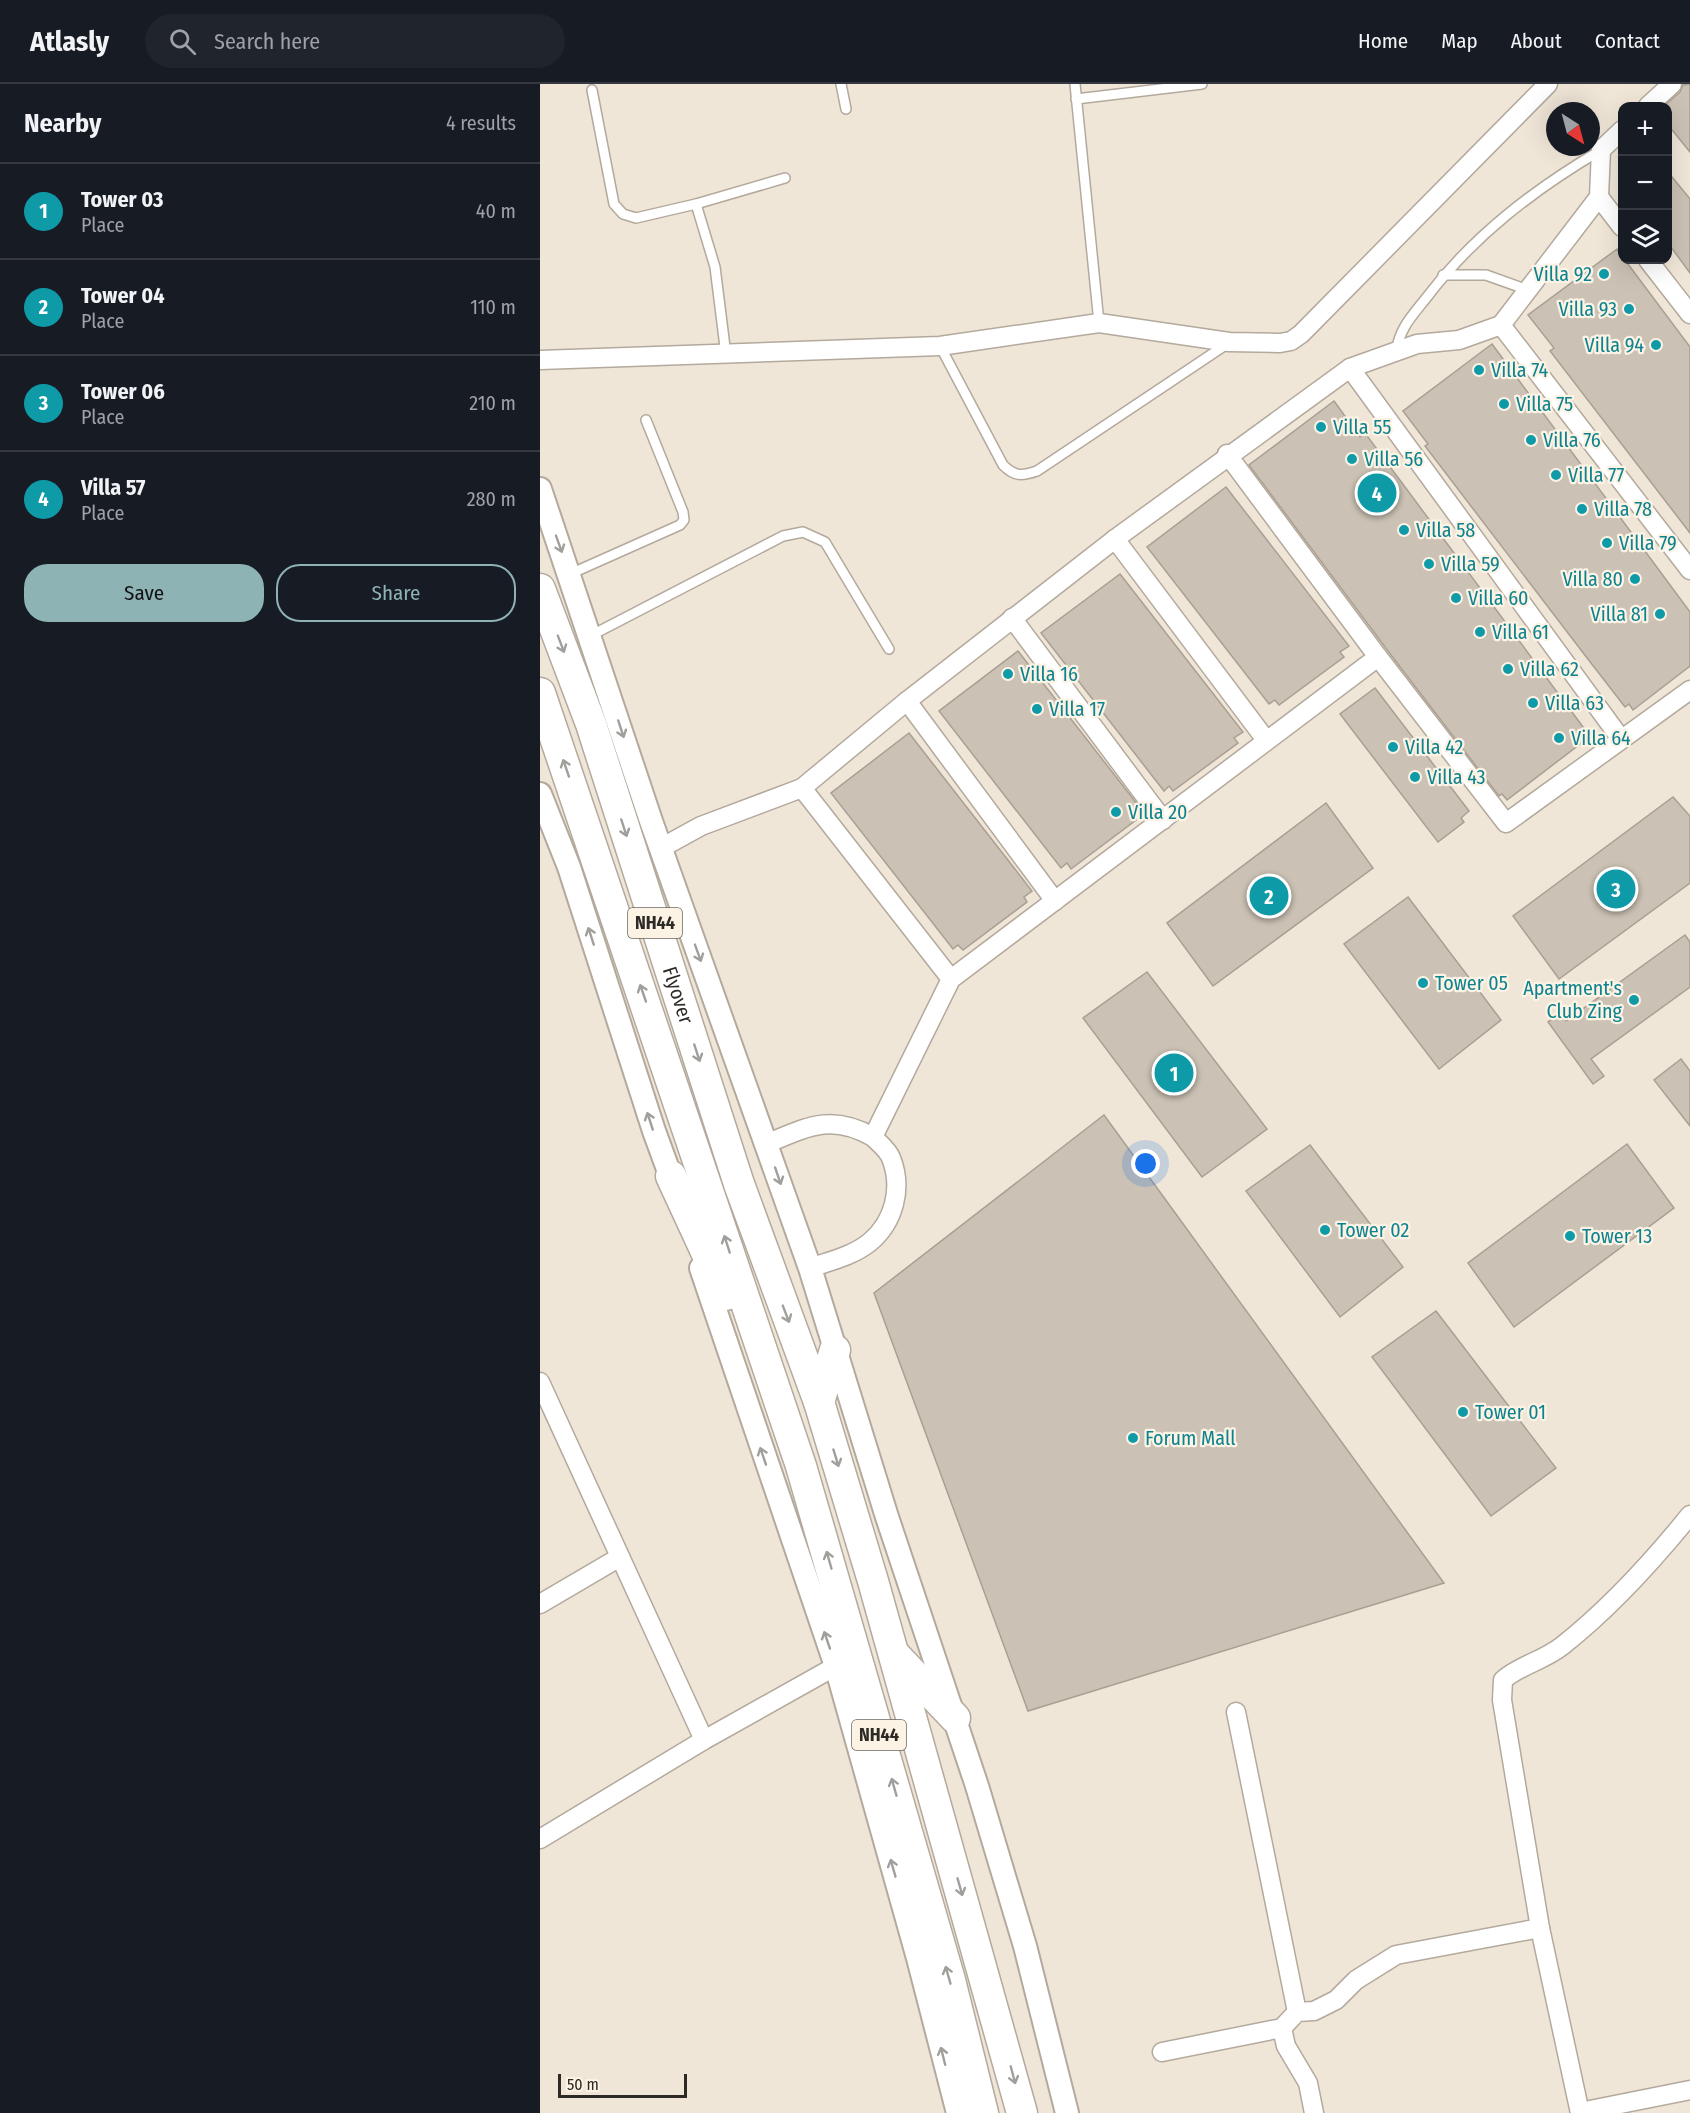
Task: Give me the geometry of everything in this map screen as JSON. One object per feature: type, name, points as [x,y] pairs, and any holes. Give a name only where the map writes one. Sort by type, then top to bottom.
[{"type":"highway","name":"Flyover","points":[[540,589],[591,724],[739,1184],[819,1402]]},
{"type":"highway","name":"Flyover","points":[[540,693],[695,1148],[764,1359]]},
{"type":"highway","points":[[671,1176],[747,1340],[764,1359]]},
{"type":"highway","points":[[819,1402],[835,1350]]},
{"type":"highway","name":"NH44","points":[[764,1359],[801,1466],[950,1980],[983,2113]]},
{"type":"highway","name":"NH44","points":[[819,1402],[894,1654],[1022,2113]]},
{"type":"highway","points":[[894,1654],[955,1718]]},
{"type":"street","points":[[540,360],[940,346],[1099,323],[1229,342],[1280,343],[1291,341],[1301,334],[1548,84]]},
{"type":"street","points":[[1652,102],[1672,84]]},
{"type":"street","points":[[661,848],[701,826],[802,788],[907,700],[1115,539],[1227,454],[1350,368],[1417,344],[1459,340],[1501,325],[1599,196],[1601,150],[1618,135]]},
{"type":"street","points":[[1599,196],[1618,221]]},
{"type":"street","points":[[1650,264],[1690,314]]},
{"type":"street","points":[[1501,325],[1690,570]]},
{"type":"street","points":[[1350,368],[1621,739]]},
{"type":"street","points":[[1227,454],[1378,657],[1506,823],[1690,690]]},
{"type":"street","points":[[540,489],[661,848],[810,1268],[955,1718],[1025,1946],[1067,2113]]},
{"type":"street","points":[[1115,539],[1266,740]]},
{"type":"street","points":[[1012,618],[1163,820]]},
{"type":"street","points":[[873,1137],[951,980],[1378,657]]},
{"type":"street","points":[[907,700],[1055,901]]},
{"type":"street","points":[[802,788],[951,980]]},
{"type":"street","points":[[540,794],[568,867],[765,1462],[836,1666],[918,1958],[958,2113]]},
{"type":"street","points":[[766,1144],[822,1123],[848,1125],[873,1137],[890,1156],[897,1179],[895,1201],[889,1223],[869,1243],[854,1252],[810,1268]]},
{"type":"street","points":[[540,1382],[704,1740]]},
{"type":"street","points":[[1690,1515],[1650,1562],[1577,1633],[1535,1663],[1513,1671],[1503,1680],[1502,1700],[1540,1928],[1580,2113],[1690,2090]]},
{"type":"street","points":[[540,1604],[620,1557]]},
{"type":"street","points":[[540,1839],[704,1740],[836,1666]]},
{"type":"street","points":[[1236,1712],[1297,2012]]},
{"type":"street","points":[[1162,2052],[1282,2028],[1297,2012],[1314,2010],[1336,2000],[1356,1980],[1396,1955],[1540,1928]]},
{"type":"street","points":[[1282,2028],[1286,2046],[1308,2083],[1314,2113]]},
{"type":"lane","points":[[841,84],[846,108]]},
{"type":"lane","points":[[1075,84],[1099,323]]},
{"type":"lane","points":[[1076,99],[1202,84]]},
{"type":"lane","points":[[592,90],[614,204],[623,214],[636,218],[696,204],[785,178]]},
{"type":"lane","points":[[1396,352],[1400,333],[1443,275],[1499,220],[1559,174],[1601,150]]},
{"type":"lane","points":[[696,204],[715,267],[726,355]]},
{"type":"lane","points":[[1443,275],[1486,275],[1529,291]]},
{"type":"lane","points":[[940,346],[1003,465],[1012,474],[1023,476],[1037,471],[1229,342]]},
{"type":"lane","points":[[570,574],[680,525],[684,520],[683,512],[646,420]]},
{"type":"lane","points":[[590,636],[783,536],[802,532],[825,542],[890,649]]},
{"type":"building","points":[[1690,84],[1690,152],[1672,130],[1672,102],[1669,102],[1680,92],[1683,85]]},
{"type":"building","points":[[1672,177],[1690,199],[1690,273],[1672,248]]},
{"type":"building","points":[[1617,249],[1618,264],[1628,264],[1690,347],[1690,533],[1550,351],[1554,348],[1528,315]]},
{"type":"building","points":[[1492,344],[1690,612],[1690,666],[1633,710],[1629,704],[1625,707],[1584,654],[1425,446],[1428,444],[1403,411]]},
{"type":"building","points":[[1334,401],[1360,437],[1365,433],[1586,731],[1580,736],[1584,741],[1507,800],[1502,794],[1499,796],[1249,465]]},
{"type":"building","points":[[1226,487],[1349,646],[1340,652],[1344,657],[1279,705],[1275,700],[1269,704],[1147,547]]},
{"type":"building","points":[[1120,574],[1243,732],[1234,738],[1238,743],[1173,791],[1169,786],[1164,791],[1041,633]]},
{"type":"building","points":[[1018,651],[1141,809],[1132,815],[1136,820],[1071,869],[1067,863],[1061,868],[939,711]]},
{"type":"building","points":[[1375,688],[1469,811],[1461,818],[1464,822],[1438,842],[1340,714]]},
{"type":"building","points":[[909,733],[1032,891],[1024,897],[1027,902],[963,950],[958,945],[953,949],[831,793]]},
{"type":"building","points":[[1673,797],[1690,816],[1690,883],[1559,979],[1513,916]]},
{"type":"building","points":[[1326,803],[1373,868],[1213,986],[1167,923]]},
{"type":"building","points":[[1408,897],[1501,1020],[1439,1069],[1344,944]]},
{"type":"building","name":"Apartment's Club Zing","points":[[1685,935],[1690,942],[1690,987],[1591,1059],[1604,1076],[1593,1084],[1548,1022],[1560,1013],[1566,1021]]},
{"type":"building","points":[[1147,972],[1267,1129],[1202,1177],[1083,1018]]},
{"type":"building","points":[[1681,1059],[1690,1071],[1690,1126],[1654,1080]]},
{"type":"building","name":"Forum Mall","points":[[1104,1115],[1444,1583],[1028,1711],[874,1293]]},
{"type":"building","points":[[1627,1144],[1674,1208],[1514,1327],[1468,1263]]},
{"type":"building","points":[[1310,1145],[1403,1267],[1340,1317],[1246,1191]]},
{"type":"building","points":[[1436,1311],[1556,1468],[1491,1516],[1372,1357]]},
{"type":"place","name":"Villa 92","points":[[1604,274]]},
{"type":"place","name":"Villa 93","points":[[1629,309]]},
{"type":"place","name":"Villa 94","points":[[1656,345]]},
{"type":"place","name":"Villa 74","points":[[1479,370]]},
{"type":"place","name":"Villa 75","points":[[1504,404]]},
{"type":"place","name":"Villa 55","points":[[1321,427]]},
{"type":"place","name":"Villa 76","points":[[1531,440]]},
{"type":"place","name":"Villa 56","points":[[1352,459]]},
{"type":"place","name":"Villa 77","points":[[1556,475]]},
{"type":"place","name":"Villa 57","points":[[1377,493]]},
{"type":"place","name":"Villa 78","points":[[1582,509]]},
{"type":"place","name":"Villa 58","points":[[1404,530]]},
{"type":"place","name":"Villa 79","points":[[1607,543]]},
{"type":"place","name":"Villa 59","points":[[1429,564]]},
{"type":"place","name":"Villa 80","points":[[1635,579]]},
{"type":"place","name":"Villa 60","points":[[1456,598]]},
{"type":"place","name":"Villa 81","points":[[1660,614]]},
{"type":"place","name":"Villa 61","points":[[1480,632]]},
{"type":"place","name":"Villa 62","points":[[1508,669]]},
{"type":"place","name":"Villa 16","points":[[1008,674]]},
{"type":"place","name":"Villa 63","points":[[1533,703]]},
{"type":"place","name":"Villa 17","points":[[1037,709]]},
{"type":"place","name":"Villa 64","points":[[1559,738]]},
{"type":"place","name":"Villa 42","points":[[1393,747]]},
{"type":"place","name":"Villa 43","points":[[1415,777]]},
{"type":"place","name":"Villa 20","points":[[1116,812]]},
{"type":"place","name":"Tower 06","points":[[1616,889]]},
{"type":"place","name":"Tower 04","points":[[1269,896]]},
{"type":"place","name":"Tower 05","points":[[1423,983]]},
{"type":"place","name":"Apartment's Club Zing","points":[[1634,1000]]},
{"type":"place","name":"Tower 03","points":[[1174,1073]]},
{"type":"place","name":"Tower 02","points":[[1325,1230]]},
{"type":"place","name":"Tower 13","points":[[1570,1236]]},
{"type":"place","name":"Tower 01","points":[[1463,1412]]},
{"type":"place","name":"Forum Mall","points":[[1133,1438]]}]
